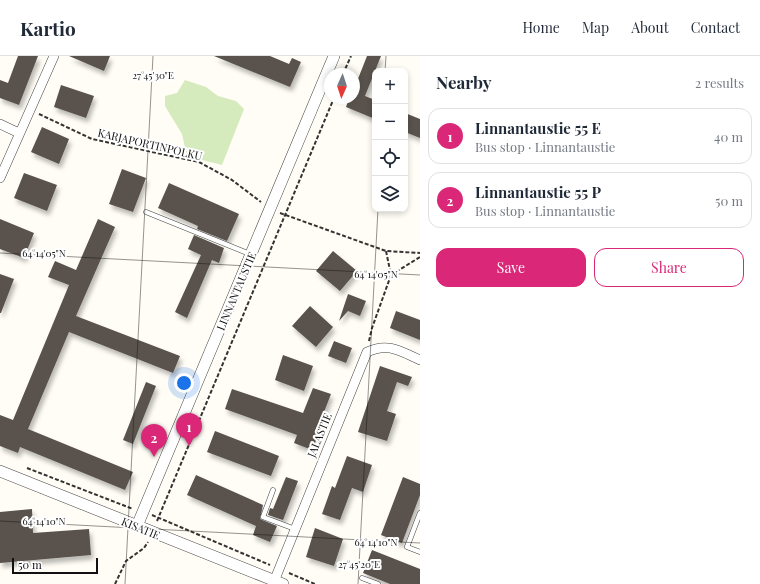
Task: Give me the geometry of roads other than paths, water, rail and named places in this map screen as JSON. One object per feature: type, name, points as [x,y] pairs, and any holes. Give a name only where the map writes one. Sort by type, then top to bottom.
[{"type":"street","points":[[0,178],[54,56]]},
{"type":"street","name":"LINNANTAUSTIE","points":[[137,526],[334,56]]},
{"type":"street","points":[[0,124],[19,133]]},
{"type":"street","name":"JALASTIE","points":[[277,583],[279,569],[367,352],[376,348],[388,346],[420,360]]},
{"type":"street","name":"KISATIE","points":[[0,471],[277,583]]},
{"type":"lane","points":[[146,212],[251,255]]},
{"type":"lane","points":[[273,490],[264,517],[295,529]]},
{"type":"lane","points":[[420,513],[407,547],[420,552]]},
{"type":"lane","points":[[362,578],[378,584]]},
{"type":"place","name":"Linnantaustie 55 E","points":[[189,446]]},
{"type":"place","name":"Linnantaustie 55 P","points":[[154,457]]}]
